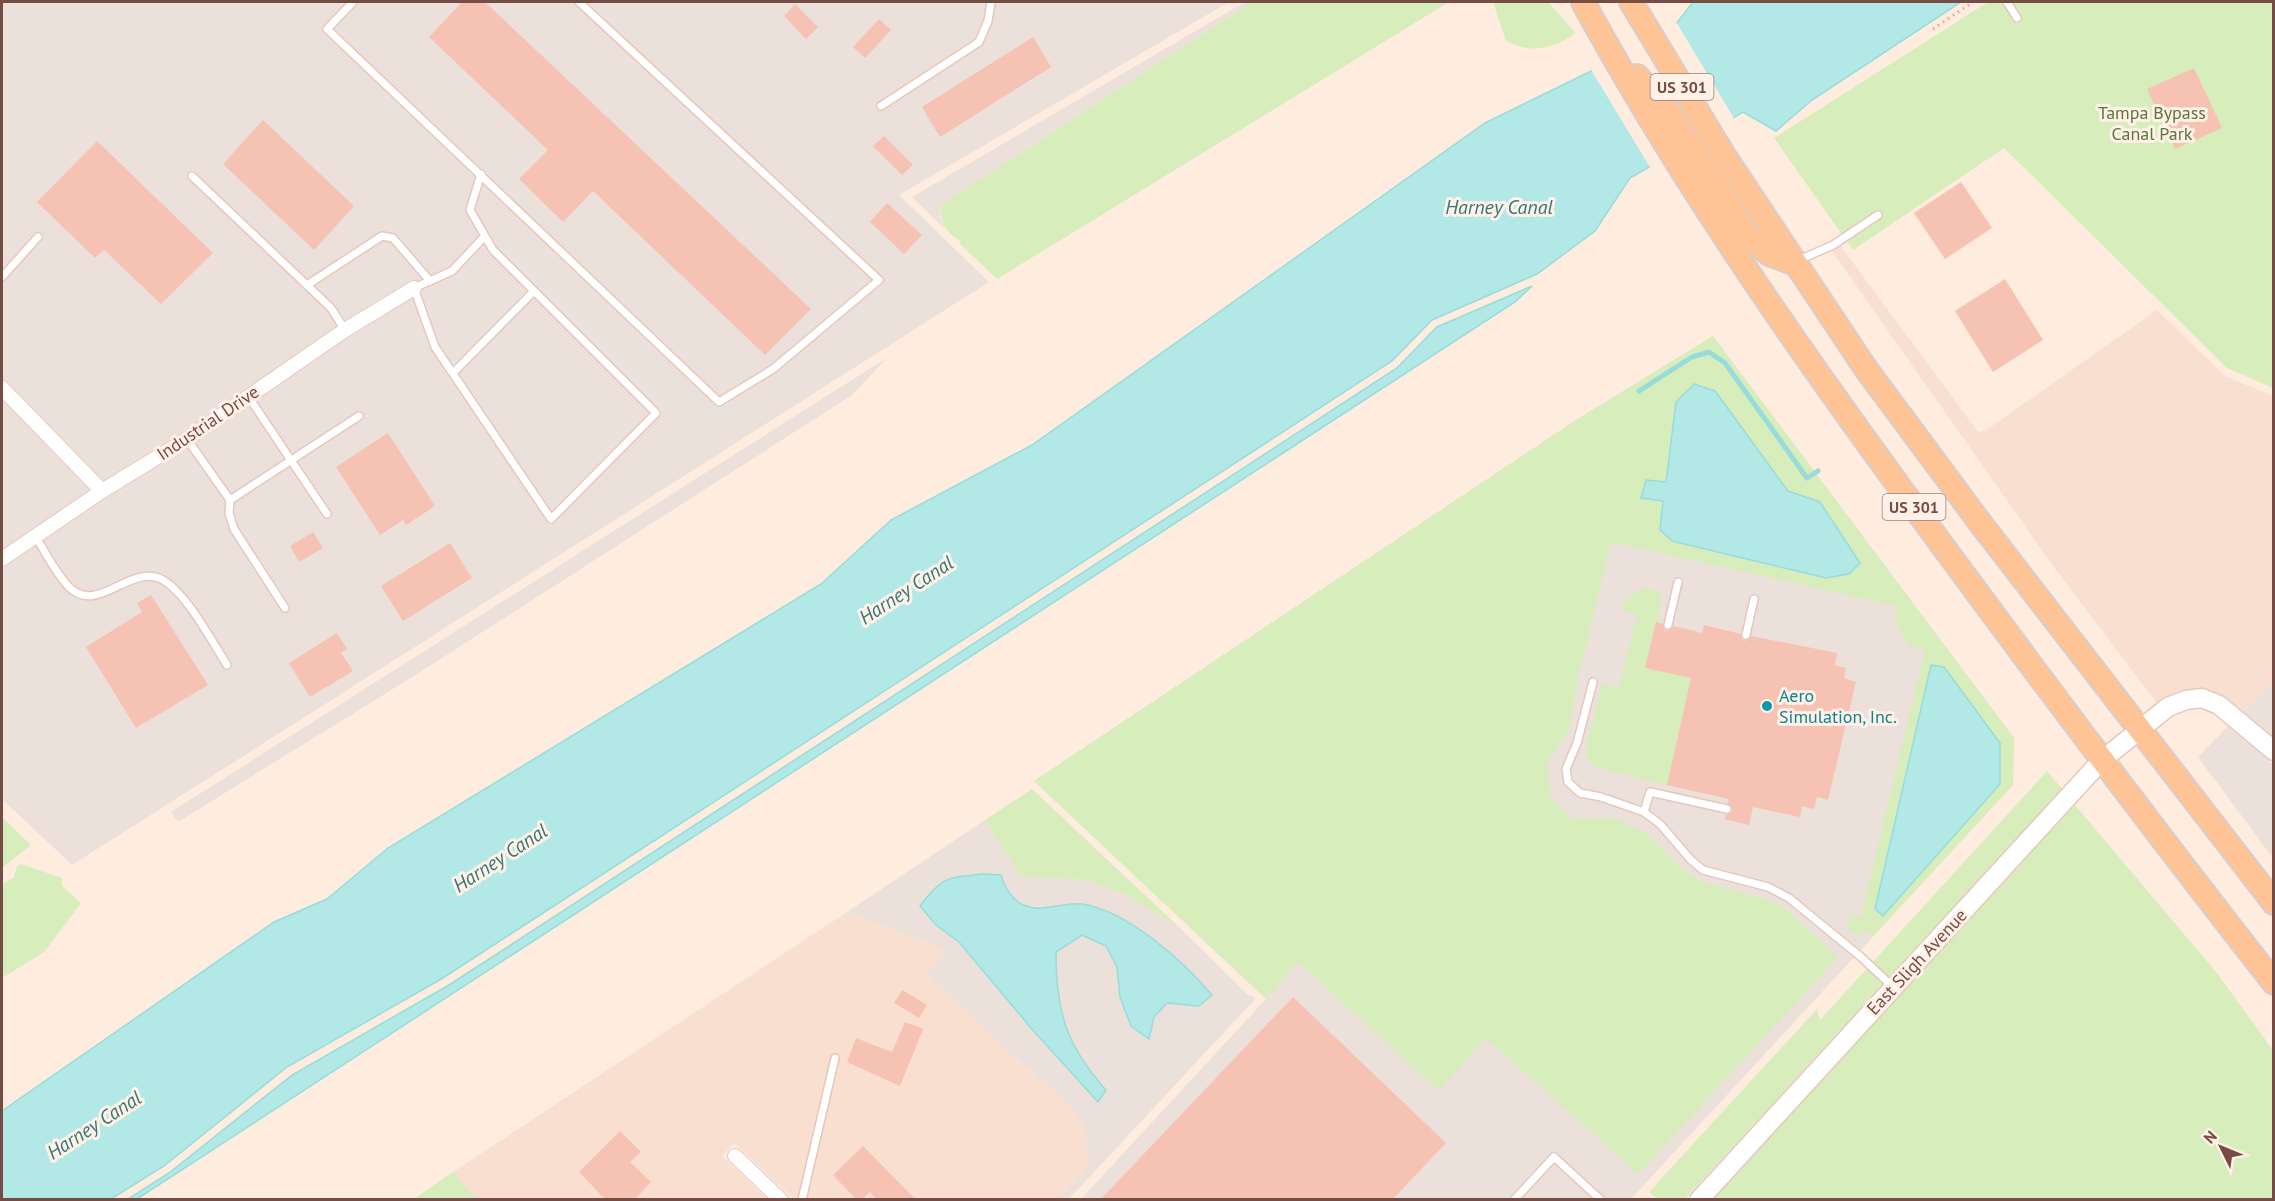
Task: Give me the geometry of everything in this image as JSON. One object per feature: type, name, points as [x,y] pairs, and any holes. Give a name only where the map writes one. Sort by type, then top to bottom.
[{"type":"main road","name":"US 301","points":[[1583,2],[1602,37],[1696,173],[1833,398],[2101,761],[2274,983]]},
{"type":"main road","name":"US 301","points":[[1635,9],[1793,263],[1873,378],[1981,524],[2274,903]]},
{"type":"main road","points":[[1696,173],[1751,239],[1769,254],[1793,263]]},
{"type":"street","name":"Industrial Drive","points":[[2,559],[102,491],[187,439],[345,330],[414,288]]},
{"type":"street","points":[[2,388],[102,491]]},
{"type":"street","name":"East Sligh Avenue","points":[[1699,1200],[2101,761],[2168,707],[2186,700],[2202,698],[2219,705],[2273,749]]},
{"type":"street","points":[[735,1156],[781,1200]]},
{"type":"lane","points":[[353,2],[327,28],[719,402],[773,369],[879,280],[579,2]]},
{"type":"lane","points":[[881,106],[979,42],[988,21],[991,2]]},
{"type":"lane","points":[[2007,2],[2017,18]]},
{"type":"lane","points":[[482,174],[470,210],[485,236],[493,250],[656,413],[551,519],[435,347],[414,288],[452,271],[485,236]]},
{"type":"lane","points":[[192,176],[331,308],[345,330]]},
{"type":"lane","points":[[1793,263],[1833,245],[1878,215]]},
{"type":"lane","points":[[307,285],[382,236],[393,238],[430,281]]},
{"type":"lane","points":[[2,277],[38,237]]},
{"type":"lane","points":[[453,373],[534,291]]},
{"type":"lane","points":[[248,396],[327,514]]},
{"type":"lane","points":[[230,500],[359,416]]},
{"type":"lane","points":[[187,439],[230,500],[229,513],[234,529],[285,608]]},
{"type":"lane","points":[[35,536],[69,587],[81,595],[94,596],[142,575],[161,579],[179,591],[226,665]]},
{"type":"lane","points":[[1668,625],[1678,582]]},
{"type":"lane","points":[[1746,635],[1754,599]]},
{"type":"lane","points":[[1593,682],[1578,743],[1566,769],[1568,782],[1580,793],[1601,797],[1644,812],[1660,824],[1691,860],[1703,870],[1768,887],[1789,898],[1861,957],[1894,988]]},
{"type":"lane","points":[[1644,812],[1650,792],[1727,809]]},
{"type":"lane","points":[[802,1200],[835,1058]]},
{"type":"lane","points":[[1514,1200],[1554,1157],[1600,1200]]},
{"type":"path","points":[[1934,29],[1973,2]]},
{"type":"shaded area","points":[[2,2],[1229,2],[899,195],[989,282],[72,865],[2,799]]},
{"type":"shaded area","points":[[1245,2],[1252,2],[941,205],[940,217],[945,229],[912,197]]},
{"type":"shaded area","points":[[1840,245],[1978,432],[1985,431],[2157,310],[2225,376],[2273,396],[2273,680],[2241,713],[2200,689],[2181,691],[2157,703],[2053,566],[1832,251]]},
{"type":"shaded area","points":[[1713,336],[2014,738],[2013,785],[1630,1200],[1081,1199],[1266,999],[1034,781],[1576,420]]},
{"type":"shaded area","points":[[888,357],[852,395],[417,674],[178,822],[171,812]]},
{"type":"shaded area","points":[[2273,680],[2273,740],[2241,713]]},
{"type":"shaded area","points":[[2229,725],[2273,764],[2273,858],[2198,757]]},
{"type":"shaded area","points":[[985,820],[1021,876],[1084,880],[1125,894],[1179,927],[1249,996],[1255,999],[1069,1199],[1058,1199],[1087,1167],[1086,1132],[1073,1110],[926,974],[945,953],[935,945],[847,912]],"holes":[[[984,874],[1026,906],[1119,916],[1169,952],[1198,978],[1199,1006],[1167,1003],[1154,1017],[1149,1038],[1120,997],[1117,967],[1106,946],[1082,935],[1055,952],[1062,1019],[1075,1050],[1087,1069],[1106,1090],[1099,1101],[1031,1028],[959,942],[937,884],[954,877]]]},
{"type":"shaded area","points":[[847,912],[935,945],[945,953],[926,974],[1073,1110],[1086,1132],[1087,1167],[1058,1199],[794,1199],[734,1143],[722,1156],[767,1199],[476,1199],[453,1172]]},
{"type":"green space","points":[[1252,2],[1449,2],[997,279],[960,244],[961,241],[947,231],[941,217],[941,205]]},
{"type":"green space","points":[[1493,2],[1548,2],[1576,33],[1559,43],[1542,48],[1515,45],[1506,41]]},
{"type":"green space","name":"Tampa Bypass Canal Park","points":[[1988,2],[2273,2],[2273,388],[2227,368],[2004,148],[1853,250],[1774,138]]},
{"type":"green space","points":[[1713,336],[2014,738],[2013,785],[1873,936],[1865,929],[1858,937],[1847,927],[1851,914],[1861,916],[1925,649],[1909,646],[1895,622],[1897,606],[1611,542],[1578,678],[1569,729],[1546,764],[1551,798],[1573,819],[1614,818],[1644,832],[1684,871],[1701,881],[1778,903],[1838,957],[1638,1174],[1486,1038],[1438,1091],[1298,961],[1266,999],[1034,781],[1576,420]]},
{"type":"green space","points":[[1644,588],[1659,591],[1661,603],[1645,667],[1691,678],[1667,785],[1595,767],[1587,760],[1586,748],[1602,684],[1619,688],[1637,614],[1622,609],[1627,598]]},
{"type":"green space","points":[[2047,771],[2062,789],[1685,1199],[1658,1199],[1649,1192],[1817,1009],[1820,1020]]},
{"type":"green space","points":[[1032,789],[1179,927],[1125,894],[1084,880],[1021,876],[985,820]]},
{"type":"green space","points":[[2075,805],[2216,972],[2273,1050],[2273,1199],[1713,1199]]},
{"type":"green space","points":[[2,817],[31,845],[2,868]]},
{"type":"green space","points":[[21,864],[62,878],[62,886],[81,903],[44,952],[2,978],[2,884],[13,878],[17,867]]},
{"type":"green space","points":[[453,1172],[476,1199],[414,1199]]},
{"type":"water","name":"Harney Canal","points":[[1693,2],[1961,2],[1812,100],[1776,131],[1743,112],[1630,178],[1595,231],[1537,274],[1432,320],[1392,361],[443,978],[287,1067],[164,1166],[111,1199],[2,1199],[2,1111],[274,922],[327,899],[388,848],[821,584],[891,520],[1032,445],[1485,123],[1628,53],[1676,24]]},
{"type":"water","points":[[1532,286],[1515,302],[137,1199],[128,1199],[169,1173],[292,1075],[449,985],[1397,368],[1437,327]]},
{"type":"water","points":[[1694,384],[1715,391],[1788,491],[1820,502],[1860,563],[1849,574],[1826,578],[1672,541],[1660,530],[1663,501],[1641,498],[1646,480],[1666,482],[1676,402]]},
{"type":"water","points":[[1931,665],[1944,667],[2000,743],[2000,784],[1883,916],[1875,909]]},
{"type":"water","points":[[984,874],[1001,875],[1010,894],[1026,906],[1040,908],[1082,904],[1118,916],[1170,953],[1212,995],[1199,1006],[1167,1003],[1154,1017],[1149,1039],[1131,1026],[1120,997],[1117,967],[1106,946],[1082,935],[1056,952],[1058,993],[1066,1027],[1081,1058],[1106,1090],[1098,1102],[1031,1028],[959,942],[936,925],[920,906],[934,889],[946,880]]},
{"type":"pier","points":[[1660,11],[1675,20],[1735,120],[1651,169],[1590,68],[1625,51],[1637,20]]},
{"type":"building","points":[[462,2],[485,2],[811,309],[765,355],[593,191],[563,222],[519,179],[548,150],[429,37]]},
{"type":"building","points":[[795,4],[818,27],[806,39],[784,16]]},
{"type":"building","points":[[879,19],[891,30],[865,58],[853,47]]},
{"type":"building","points":[[1033,37],[1051,67],[940,137],[922,107]]},
{"type":"building","points":[[2194,68],[2222,128],[2175,149],[2147,89]]},
{"type":"building","points":[[263,120],[354,206],[314,250],[223,164]]},
{"type":"building","points":[[884,136],[913,165],[902,175],[873,146]]},
{"type":"building","points":[[97,141],[213,253],[161,304],[104,250],[95,258],[37,202]]},
{"type":"building","points":[[1961,182],[1992,228],[1945,259],[1914,213]]},
{"type":"building","points":[[887,203],[922,235],[904,254],[870,222]]},
{"type":"building","points":[[2005,279],[2043,340],[1993,372],[1955,311]]},
{"type":"building","points":[[388,433],[435,506],[406,525],[403,520],[380,535],[336,467]]},
{"type":"building","points":[[313,532],[323,548],[299,562],[290,546]]},
{"type":"building","points":[[450,543],[472,578],[403,621],[381,586]]},
{"type":"building","points":[[151,595],[208,685],[136,728],[86,647],[142,612],[137,603]]},
{"type":"building","name":"Aero Simulation, Inc.","points":[[1656,622],[1663,624],[1667,631],[1674,626],[1702,633],[1704,625],[1741,634],[1745,641],[1751,636],[1837,653],[1835,665],[1846,668],[1844,678],[1856,682],[1828,800],[1817,797],[1814,809],[1802,806],[1800,817],[1753,807],[1749,825],[1725,819],[1726,815],[1733,810],[1728,804],[1729,799],[1667,785],[1691,678],[1645,668]]},
{"type":"building","points":[[337,633],[347,649],[341,653],[353,671],[310,697],[289,663]]},
{"type":"building","points":[[902,990],[927,1005],[919,1018],[894,1003]]},
{"type":"building","points":[[1293,997],[1446,1143],[1392,1200],[1100,1200]]},
{"type":"building","points":[[905,1022],[923,1029],[900,1086],[847,1062],[856,1038],[892,1052]]},
{"type":"building","points":[[620,1131],[641,1152],[630,1162],[651,1182],[634,1200],[606,1200],[579,1172]]},
{"type":"building","points":[[863,1146],[916,1200],[877,1200],[870,1192],[861,1200],[857,1200],[833,1175]]},
{"type":"waterway","points":[[1639,391],[1692,357],[1709,352],[1725,363],[1807,478],[1818,471]]},
{"type":"place","name":"Aero Simulation, Inc.","points":[[1767,706]]}]
